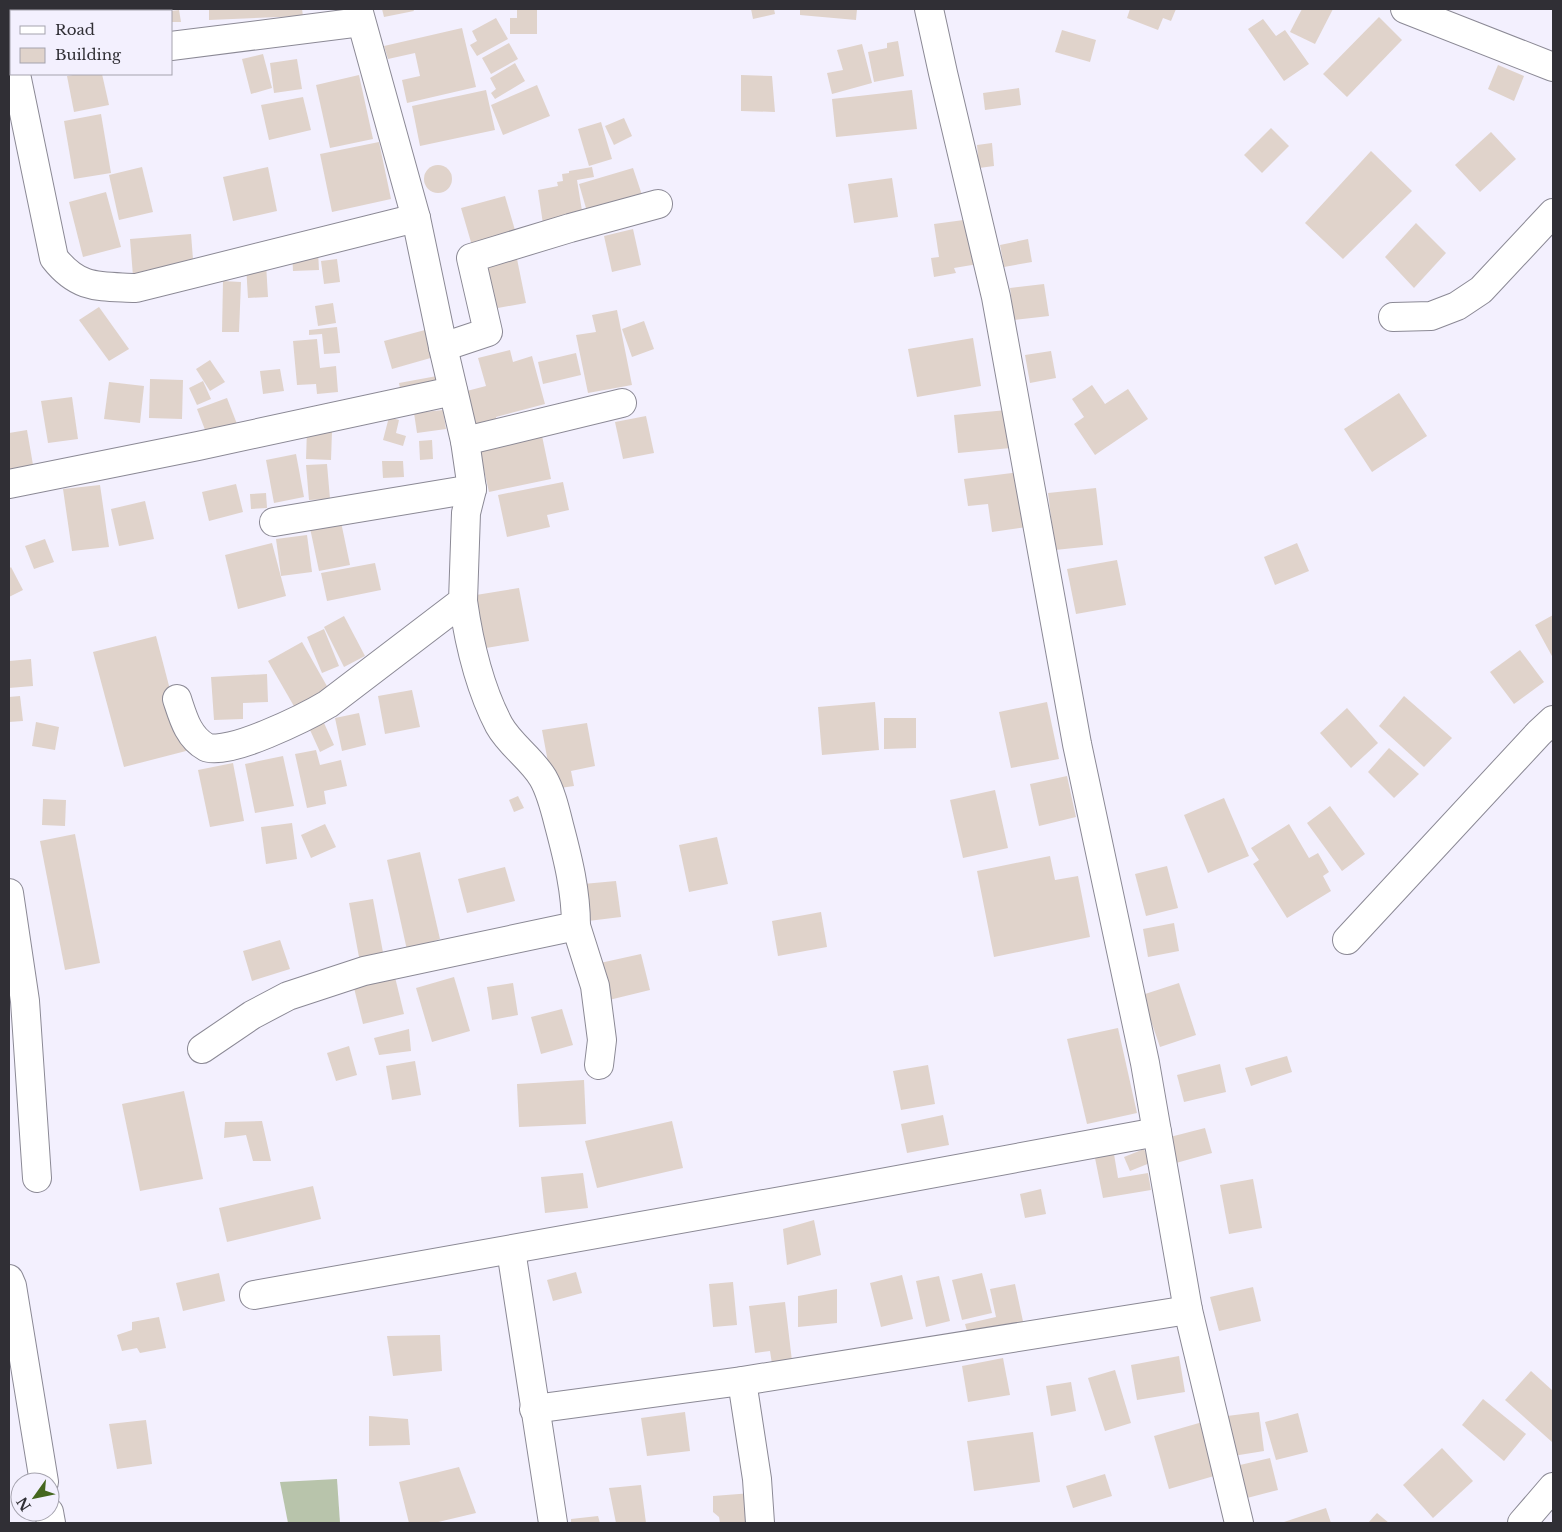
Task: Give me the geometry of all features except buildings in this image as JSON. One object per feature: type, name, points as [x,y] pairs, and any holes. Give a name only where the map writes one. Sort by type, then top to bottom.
[{"type":"street","points":[[929,9],[996,297],[1077,744],[1145,1063],[1188,1310],[1239,1523]]},
{"type":"street","points":[[1405,9],[1553,67]]},
{"type":"street","points":[[172,46],[360,16],[416,218],[465,441],[472,489],[466,513],[462,601],[468,638],[484,692],[500,726],[511,742],[543,778],[552,800],[569,863],[576,903],[576,926],[595,986],[602,1040],[599,1065]]},
{"type":"street","points":[[16,75],[54,258],[63,269],[83,283],[97,286],[136,288],[416,218]]},
{"type":"street","points":[[443,347],[488,332],[471,258],[658,204]]},
{"type":"street","points":[[1393,317],[1431,316],[1457,306],[1481,290],[1553,213]]},
{"type":"street","points":[[9,484],[453,391]]},
{"type":"street","points":[[465,441],[622,403]]},
{"type":"street","points":[[274,522],[472,489]]},
{"type":"street","points":[[178,699],[185,723],[195,739],[208,748],[228,747],[268,734],[306,718],[328,704],[462,601]]},
{"type":"street","points":[[1347,940],[1538,733],[1553,720]]},
{"type":"street","points":[[9,893],[26,1000],[37,1178]]},
{"type":"street","points":[[202,1049],[252,1015],[295,994],[364,971],[576,926]]},
{"type":"street","points":[[254,1295],[1157,1132]]},
{"type":"street","points":[[511,1250],[553,1523]]},
{"type":"street","points":[[9,1279],[12,1286],[42,1472]]},
{"type":"street","points":[[534,1409],[742,1381],[1188,1310]]},
{"type":"street","points":[[742,1381],[758,1479],[760,1523]]},
{"type":"street","points":[[1522,1523],[1553,1487]]},
{"type":"green space","points":[[337,1479],[340,1523],[288,1523],[280,1482]]}]
